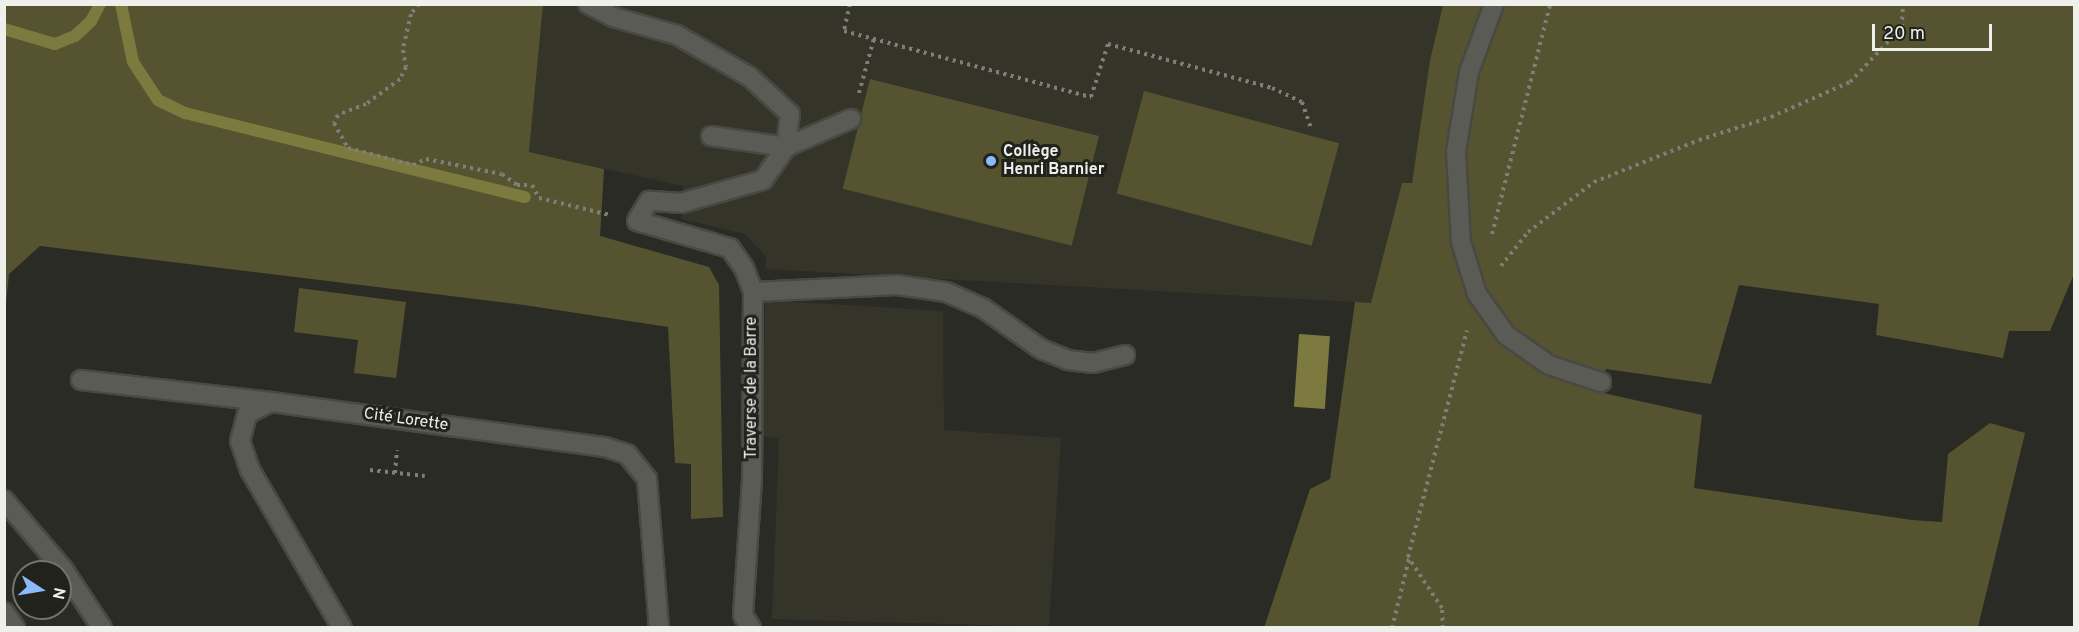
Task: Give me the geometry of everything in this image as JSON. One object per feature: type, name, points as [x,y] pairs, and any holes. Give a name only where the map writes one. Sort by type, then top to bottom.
[{"type":"street","points":[[588,4],[613,17],[678,35],[750,77],[790,114],[786,147],[763,180],[681,203],[649,201],[637,221]]},
{"type":"street","points":[[1494,4],[1469,72],[1456,151],[1461,242],[1477,294],[1506,335],[1550,365],[1601,382]]},
{"type":"street","points":[[711,136],[786,147],[851,119]]},
{"type":"street","name":"Traverse de la Barre","points":[[637,221],[730,248],[744,268],[753,292],[752,479],[743,615],[749,627]]},
{"type":"street","points":[[753,292],[897,285],[946,292],[983,308],[1041,349],[1068,360],[1093,363],[1125,355]]},
{"type":"street","name":"Cité Lorette","points":[[81,380],[271,402],[594,445],[627,454],[647,479],[659,627]]},
{"type":"street","points":[[271,402],[247,414],[240,441],[250,470],[342,627]]},
{"type":"street","points":[[4,500],[63,569],[102,627]]},
{"type":"street","points":[[4,612],[15,627]]},
{"type":"path","points":[[419,4],[411,14],[403,50],[406,67],[400,79],[366,104],[338,115],[334,123],[348,148],[413,165],[426,159],[502,174],[517,185],[532,185],[539,198],[637,221]]},
{"type":"path","points":[[850,4],[844,30],[1091,98],[1108,44],[1272,88],[1302,102],[1311,128]]},
{"type":"path","points":[[1492,236],[1550,4]]},
{"type":"path","points":[[1392,627],[1477,294],[1528,232],[1594,182],[1699,140],[1771,117],[1850,82],[1902,27],[1903,4]]},
{"type":"path","points":[[857,100],[874,38]]},
{"type":"path","points":[[370,470],[425,477]]},
{"type":"path","points":[[1409,559],[1442,608],[1443,627]]},
{"type":"shaded area","points":[[5,4],[543,5],[529,152],[604,169],[600,236],[709,267],[719,285],[723,517],[691,519],[691,464],[675,463],[668,327],[524,305],[40,246],[9,274],[5,314]]},
{"type":"shaded area","name":"Collège Henri Barnier","points":[[543,5],[1443,5],[1430,60],[1412,183],[1402,183],[1371,303],[766,269],[766,257],[745,234],[681,219],[683,186],[529,152]]},
{"type":"shaded area","points":[[1443,5],[2074,5],[2074,274],[2050,331],[2009,331],[2003,358],[1876,335],[1879,304],[1739,285],[1711,384],[1606,369],[1599,392],[1702,415],[1694,488],[1912,520],[1942,522],[1948,454],[1990,423],[2025,433],[1978,627],[1264,628],[1310,489],[1330,479],[1355,302],[1371,303],[1402,183],[1412,183],[1430,60]]},
{"type":"shaded area","points":[[870,79],[1099,136],[1072,246],[843,189]]},
{"type":"shaded area","points":[[1144,91],[1339,143],[1312,246],[1117,193]]},
{"type":"shaded area","points":[[299,288],[406,302],[396,378],[354,373],[358,340],[294,332]]},
{"type":"shaded area","points":[[765,300],[943,311],[944,430],[1061,438],[1049,627],[772,619],[779,439],[763,436]]},
{"type":"shaded area","points":[[1299,334],[1330,336],[1325,409],[1294,407]]},
{"type":"waterway","points":[[4,29],[55,44],[75,36],[91,21],[100,4]]},
{"type":"waterway","points":[[121,4],[133,62],[158,100],[185,113],[525,197]]},
{"type":"place","name":"Collège Henri Barnier","points":[[991,161]]}]
